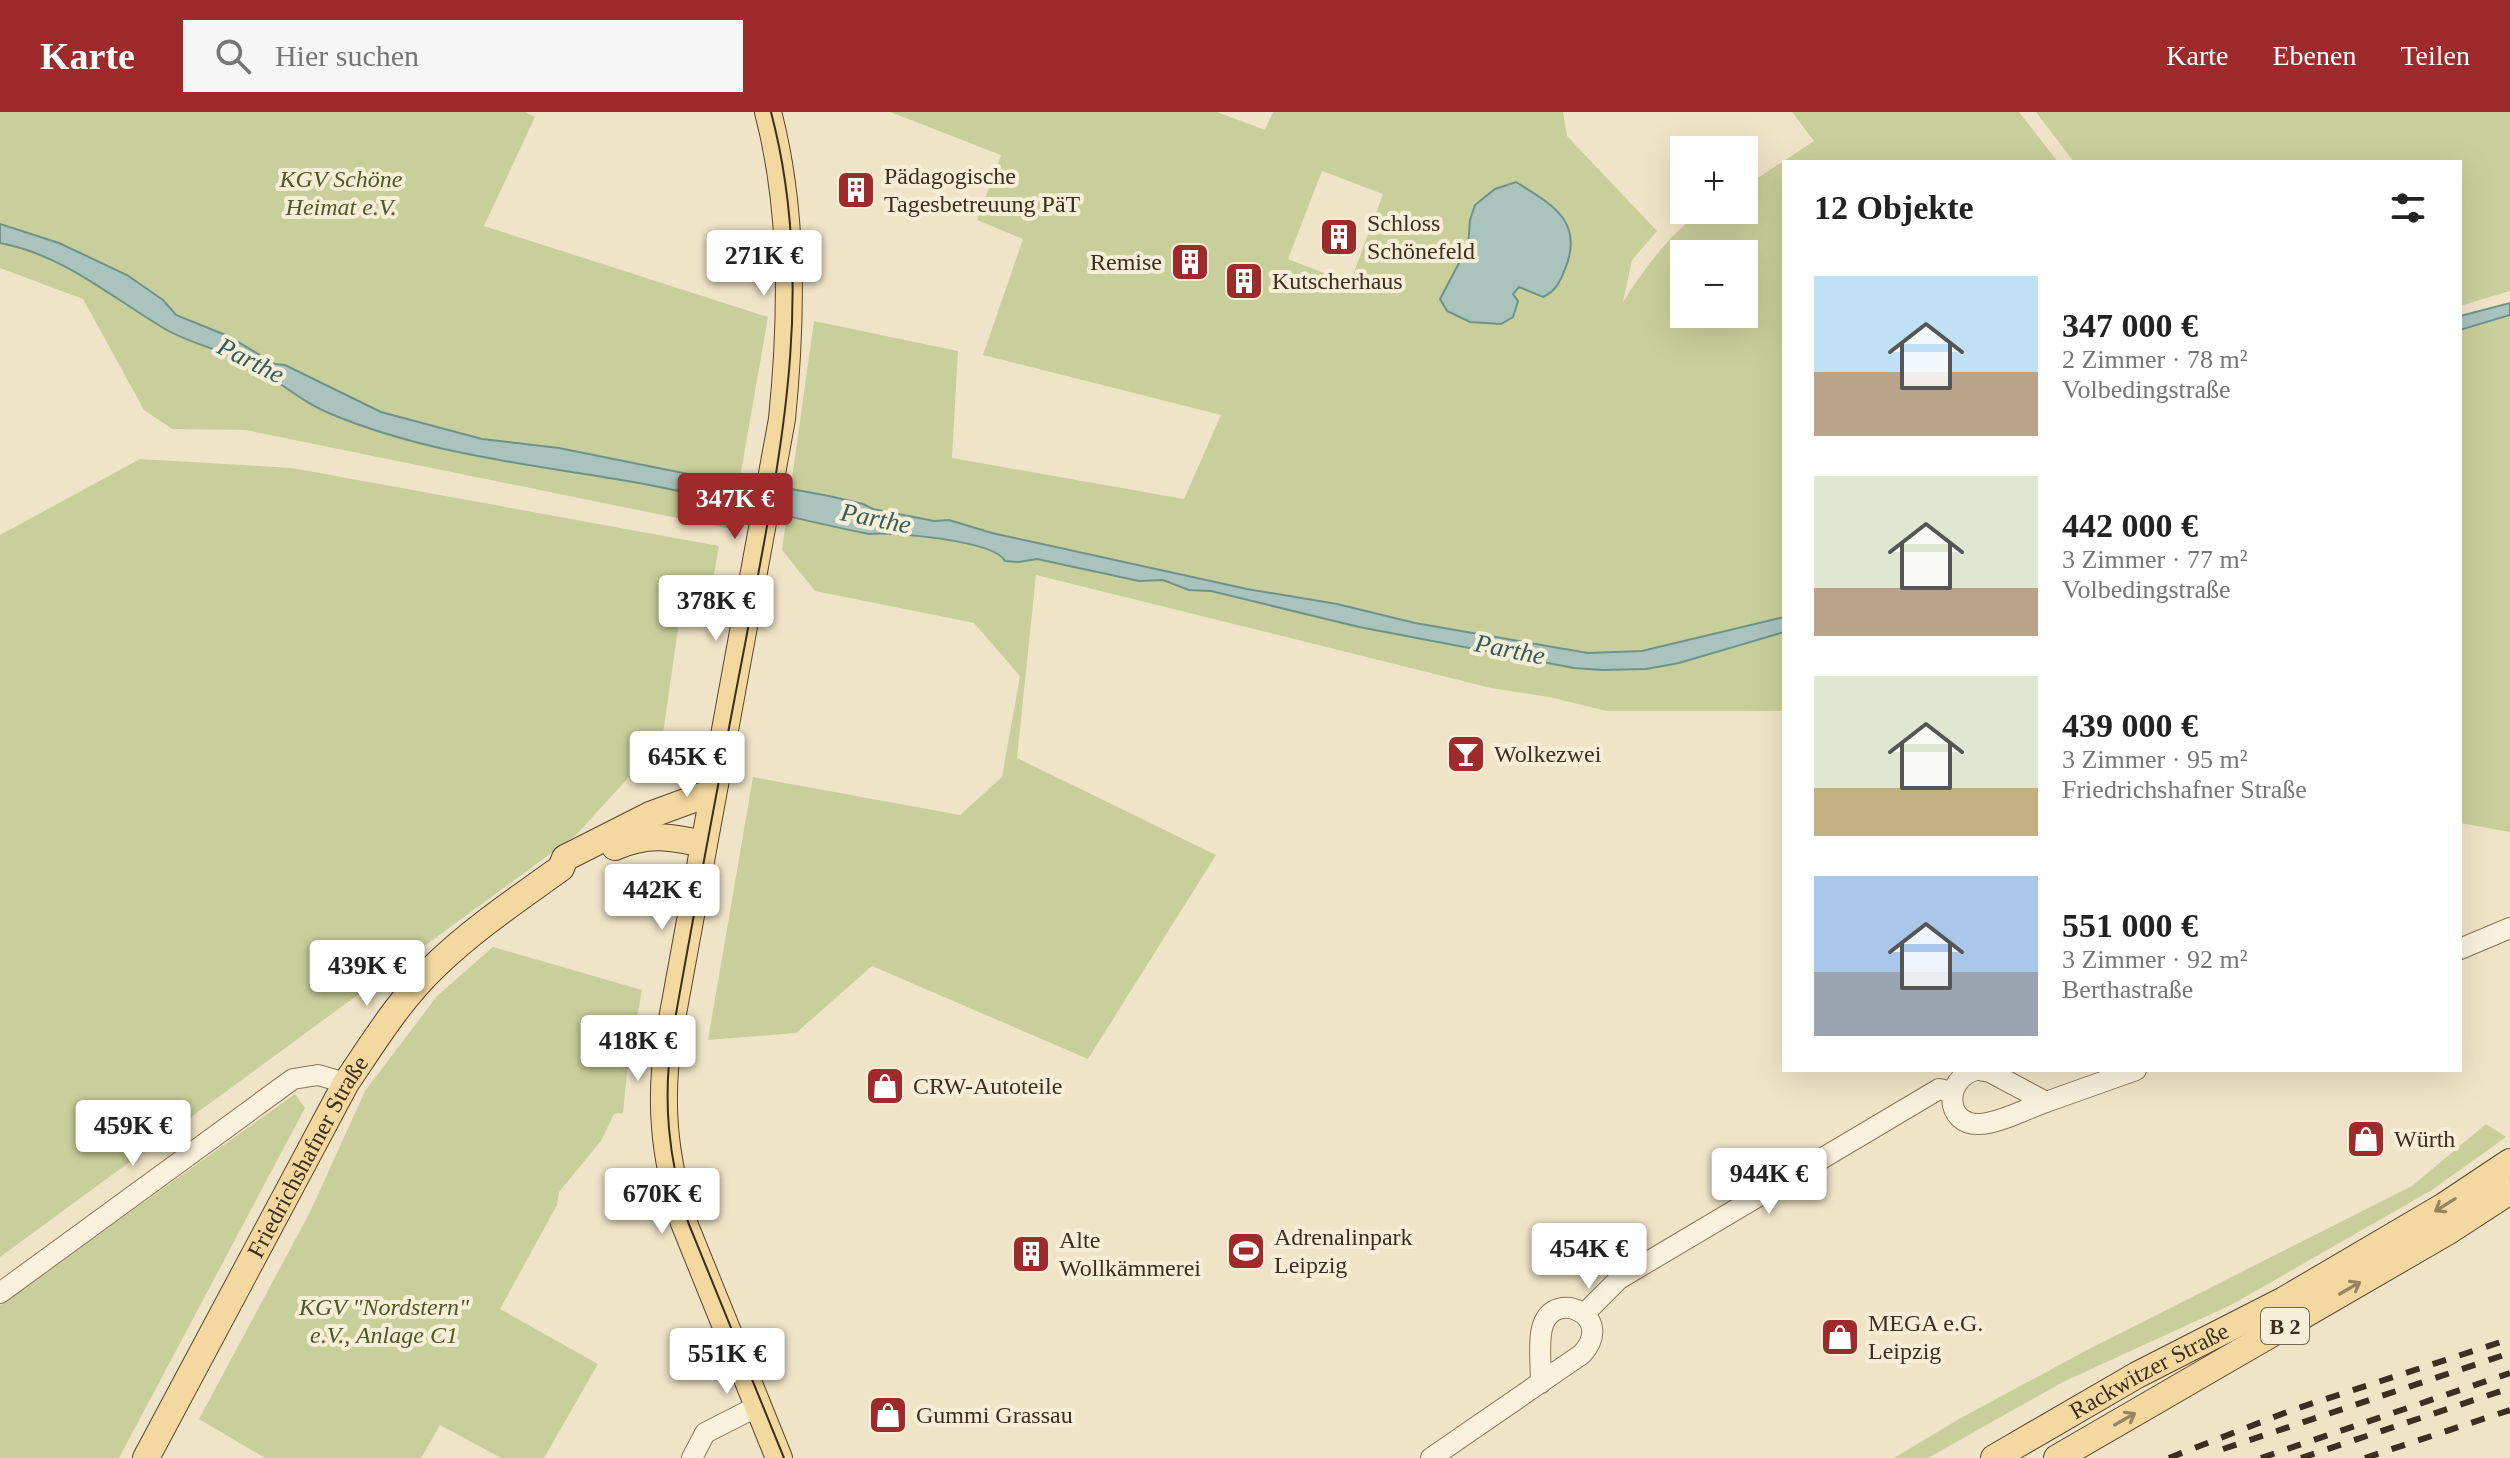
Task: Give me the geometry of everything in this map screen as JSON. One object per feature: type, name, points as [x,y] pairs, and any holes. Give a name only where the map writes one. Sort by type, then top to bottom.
[{"type":"main road","points":[[768,112],[780,174],[789,282],[786,376],[764,523],[664,1066],[664,1139],[672,1184],[684,1223],[779,1458]]},
{"type":"main road","name":"Friedrichshafner Straße","points":[[146,1458],[346,1083],[382,1028],[433,967],[479,928],[561,868],[565,858],[682,801],[710,793],[715,784]]},
{"type":"main road","name":"Friedrichshafner Straße","points":[[561,868],[572,868],[642,836],[704,844]]},
{"type":"main road","name":"Rackwitzer Straße","points":[[1994,1458],[2137,1375],[2284,1300],[2444,1206],[2510,1162]]},
{"type":"main road","name":"Rackwitzer Straße","points":[[2057,1458],[2447,1232],[2510,1191]]},
{"type":"street","points":[[2462,948],[2510,928]]},
{"type":"street","points":[[1970,1072],[1957,1081],[1952,1092],[1952,1104],[1958,1115],[1968,1122],[1980,1124],[2130,1072]]},
{"type":"street","points":[[1990,1072],[2046,1102]]},
{"type":"street","points":[[0,1293],[293,1079],[318,1075],[346,1083]]},
{"type":"street","points":[[1584,1314],[1619,1279],[1939,1089],[1952,1092]]},
{"type":"street","points":[[1431,1458],[1541,1383],[1590,1346],[1592,1326],[1584,1314],[1574,1308],[1552,1312],[1544,1321],[1541,1332],[1541,1383]]},
{"type":"street","points":[[692,1458],[705,1433],[758,1406]]},
{"type":"green space","name":"KGV Schöne Heimat e.V.","points":[[0,112],[525,112],[535,117],[484,226],[768,317],[731,529],[246,430],[172,429],[144,410],[83,299],[0,268]]},
{"type":"green space","points":[[890,112],[1217,112],[1265,130],[1273,112],[1563,112],[1567,136],[1657,231],[1632,260],[1623,302],[1649,265],[1671,238],[1686,224],[1758,224],[1758,178],[1782,162],[1782,711],[1607,711],[1549,697],[1491,688],[1036,575],[1017,758],[1216,855],[1088,1059],[872,966],[796,1033],[708,1040],[753,777],[960,815],[1002,777],[1020,676],[974,623],[815,591],[782,550],[814,321],[958,351],[952,458],[1184,499],[1221,415],[983,355],[1023,239],[977,220],[1001,155]],"holes":[[[1322,171],[1383,194],[1350,283],[1288,259]]]},
{"type":"green space","points":[[1792,112],[2019,112],[2056,160],[1785,160],[1814,141]]},
{"type":"green space","points":[[2036,112],[2510,112],[2510,291],[2462,305],[2462,160],[2072,160]]},
{"type":"green space","points":[[2510,316],[2510,832],[2462,823],[2462,330]]},
{"type":"green space","points":[[140,459],[292,468],[719,546],[710,596],[683,594],[662,741],[576,835],[0,1257],[0,535]]},
{"type":"green space","name":"KGV \"Nordstern\" e.V., Anlage C1","points":[[493,947],[642,990],[623,1113],[614,1114],[601,1141],[559,1192],[557,1205],[500,1309],[598,1364],[544,1458],[501,1458],[440,1425],[421,1458],[265,1458],[199,1419],[310,1212],[365,1091],[437,996]]},
{"type":"green space","points":[[295,1094],[305,1108],[119,1458],[0,1458],[0,1305]]},
{"type":"green space","points":[[2486,1124],[2506,1137],[2432,1190],[2231,1305],[2063,1382],[1928,1458],[1894,1458],[2087,1350],[2412,1186]]},
{"type":"water","points":[[1516,182],[1552,207],[1568,226],[1571,238],[1565,269],[1557,286],[1543,297],[1519,287],[1513,294],[1518,301],[1513,317],[1501,324],[1470,322],[1447,311],[1440,299],[1468,246],[1470,220],[1475,205],[1495,189]]},
{"type":"water","name":"Parthe","points":[[0,224],[59,243],[127,275],[163,300],[176,315],[228,336],[275,364],[285,365],[381,412],[482,439],[559,448],[703,477],[727,477],[829,496],[873,509],[934,521],[949,520],[992,533],[1247,589],[1337,604],[1415,623],[1588,653],[1642,651],[1782,617],[1782,633],[1679,663],[1646,669],[1574,668],[1359,627],[1211,591],[1189,590],[1163,580],[1139,581],[1037,559],[1005,561],[997,554],[964,543],[898,534],[869,534],[644,484],[446,450],[369,428],[320,409],[249,364],[165,329],[66,267],[0,243]]},
{"type":"water","points":[[2510,303],[2510,315],[2462,329],[2462,315]]},
{"type":"tram line","points":[[771,112],[785,179],[792,245],[788,376],[770,507],[673,1031],[668,1104],[672,1151],[688,1222],[784,1458]]},
{"type":"railway","points":[[2169,1458],[2292,1410],[2510,1339]]},
{"type":"railway","points":[[2223,1449],[2510,1353]]},
{"type":"railway","points":[[2261,1458],[2510,1373]]},
{"type":"railway","points":[[2301,1458],[2510,1388]]},
{"type":"railway","points":[[2365,1458],[2510,1410]]},
{"type":"place","name":"Pädagogische Tagesbetreuung PäT","points":[[856,190]]},
{"type":"place","name":"Schloss Schönefeld","points":[[1339,237]]},
{"type":"place","name":"Remise","points":[[1190,262]]},
{"type":"place","name":"Kutscherhaus","points":[[1244,281]]},
{"type":"place","name":"Wolkezwei","points":[[1466,754]]},
{"type":"place","name":"CRW-Autoteile","points":[[885,1086]]},
{"type":"place","name":"Würth","points":[[2366,1139]]},
{"type":"place","name":"Adrenalinpark Leipzig","points":[[1246,1251]]},
{"type":"place","name":"Alte Wollkämmerei","points":[[1031,1254]]},
{"type":"place","name":"MEGA e.G. Leipzig","points":[[1840,1337]]},
{"type":"place","name":"Gummi Grassau","points":[[888,1415]]}]
